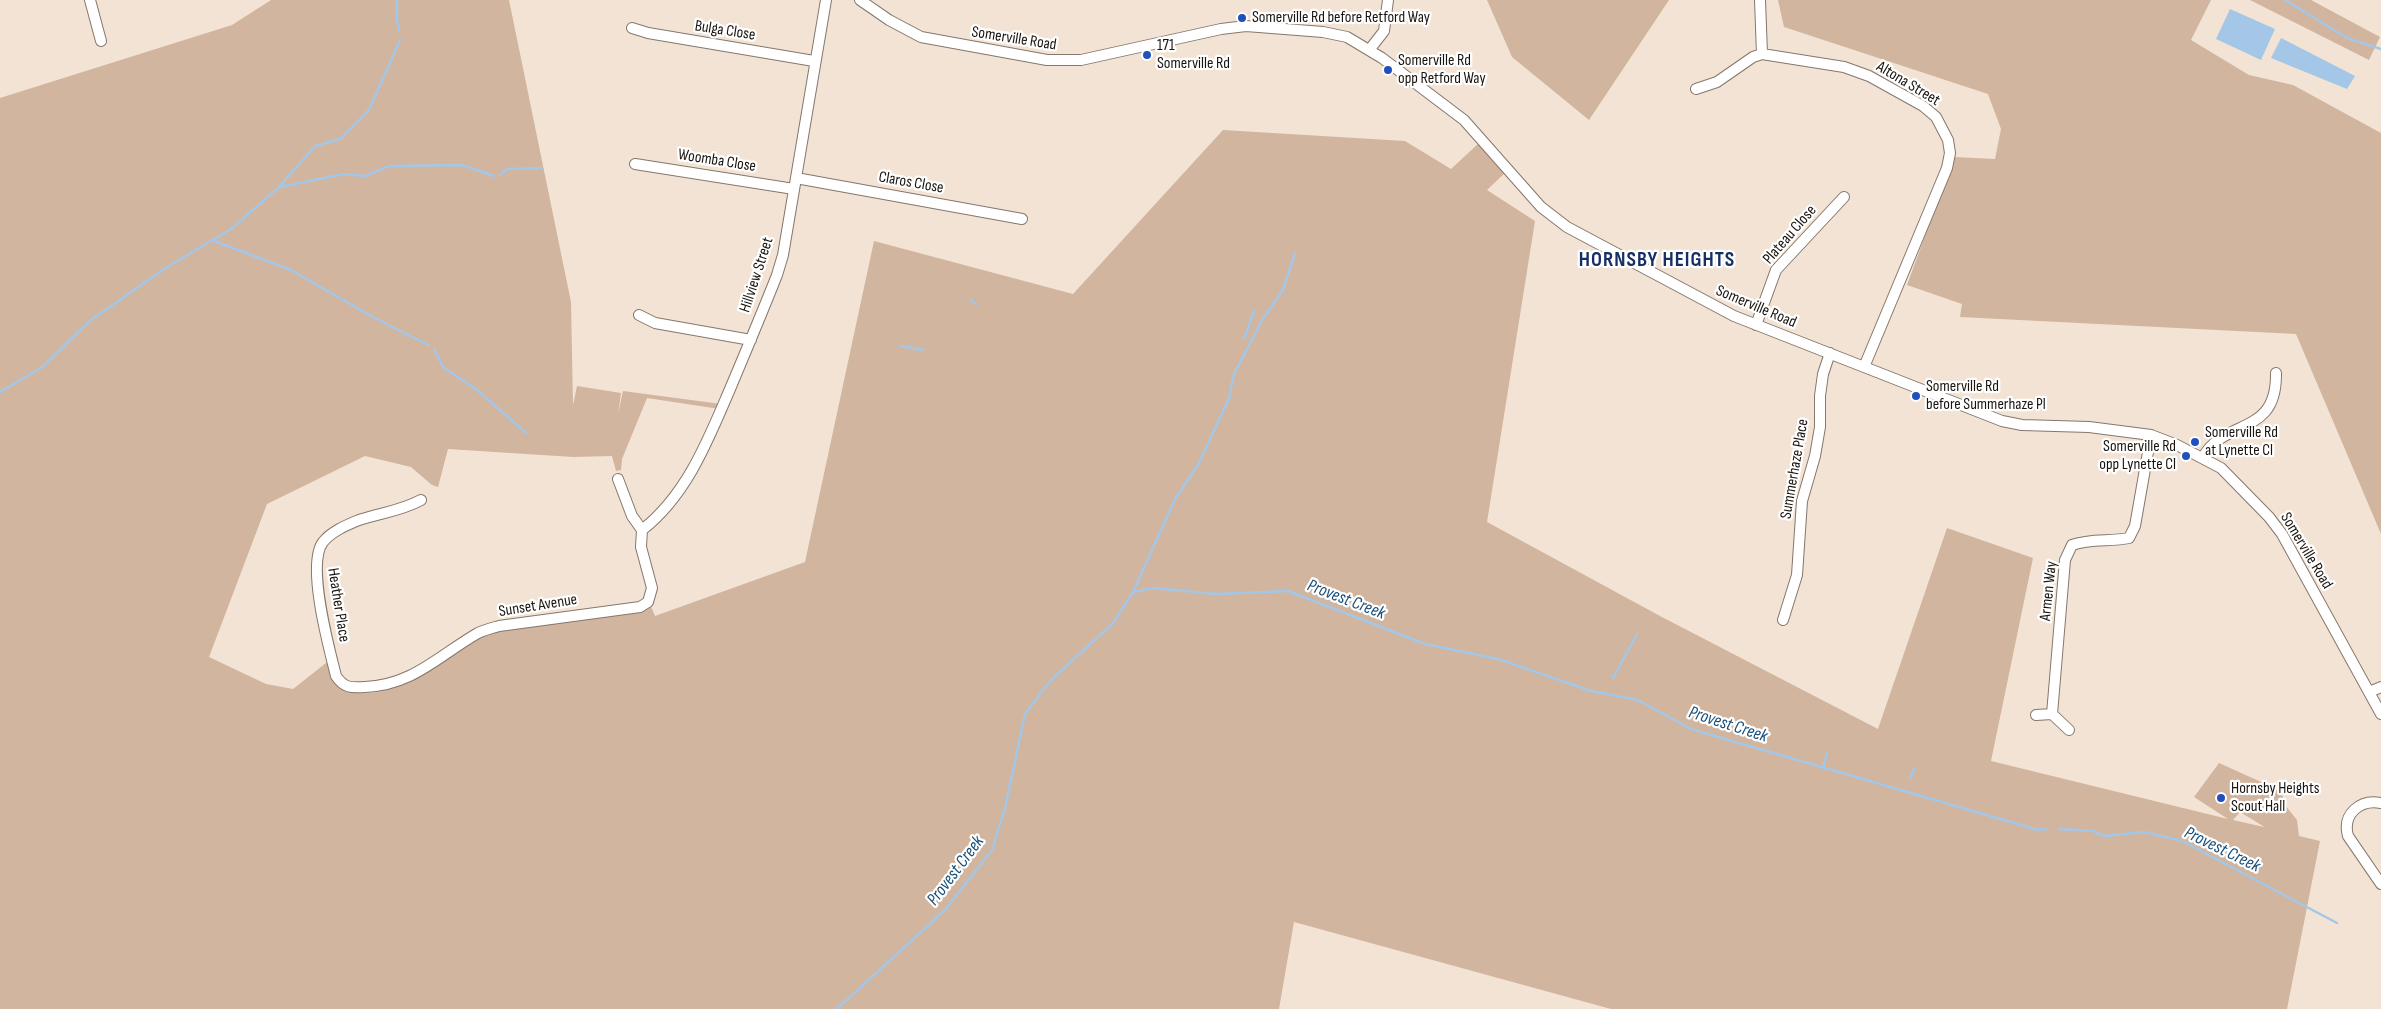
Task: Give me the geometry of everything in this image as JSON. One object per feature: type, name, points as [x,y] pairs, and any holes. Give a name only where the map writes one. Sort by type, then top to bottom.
[{"type":"street","points":[[90,0],[101,41]]},
{"type":"street","name":"Hillview Street","points":[[642,530],[653,521],[692,473],[751,340],[783,255],[814,61],[826,0]]},
{"type":"street","name":"Somerville Road","points":[[860,0],[889,20],[921,37],[1047,60],[1081,60],[1246,26],[1331,33],[1355,40],[1370,49],[1464,120],[1525,190],[1554,218],[1711,305],[1756,325],[2011,423],[2034,426],[2110,429],[2151,435],[2203,457],[2235,481],[2282,534],[2381,714]]},
{"type":"street","points":[[1370,49],[1384,31],[1388,0]]},
{"type":"street","points":[[1696,89],[1717,82],[1753,57],[1762,54],[1760,0]]},
{"type":"street","name":"Bulga Close","points":[[632,28],[648,33],[814,61]]},
{"type":"street","name":"Altona Street","points":[[1762,54],[1844,68],[1868,76],[1929,111],[1944,128],[1948,140],[1950,153],[1947,168],[1864,367]]},
{"type":"street","name":"Woomba Close","points":[[636,164],[794,189]]},
{"type":"street","name":"Claros Close","points":[[796,178],[1022,219]]},
{"type":"street","name":"Plateau Close","points":[[1756,325],[1776,270],[1844,197]]},
{"type":"street","points":[[639,314],[656,323],[751,340]]},
{"type":"street","name":"Summerhaze Place","points":[[1783,620],[1797,575],[1802,501],[1815,456],[1820,427],[1820,396],[1823,374],[1830,353]]},
{"type":"street","points":[[2203,457],[2209,446],[2263,414],[2272,403],[2276,390],[2276,373]]},
{"type":"street","name":"Armen Way","points":[[2052,714],[2065,560],[2072,545],[2086,540],[2115,541],[2129,538],[2136,526],[2151,435]]},
{"type":"street","points":[[618,480],[632,516],[642,530]]},
{"type":"street","name":"Heather Place","points":[[333,662],[316,574],[316,557],[323,542],[335,531],[352,524],[408,508],[421,500]]},
{"type":"street","name":"Sunset Avenue","points":[[333,662],[336,676],[341,684],[348,688],[380,687],[412,676],[479,632],[499,626],[640,607],[648,602],[652,588],[640,547],[642,530]]},
{"type":"street","points":[[2369,692],[2381,687]]},
{"type":"street","points":[[2036,715],[2052,714],[2069,730]]},
{"type":"street","points":[[2381,803],[2370,801],[2358,805],[2353,809],[2346,827],[2348,836],[2381,884]]},
{"type":"shaded area","points":[[271,0],[509,0],[571,302],[573,405],[577,386],[621,393],[618,414],[623,391],[721,404],[720,409],[647,398],[622,459],[621,470],[616,471],[612,456],[573,457],[448,449],[438,487],[432,485],[411,467],[365,456],[267,504],[209,657],[266,684],[293,689],[331,659],[339,678],[346,687],[361,693],[379,692],[414,680],[493,629],[650,604],[655,616],[805,562],[874,241],[1073,294],[1223,130],[1405,141],[1451,169],[1479,143],[1507,171],[1487,190],[1535,221],[1487,522],[1660,616],[1878,729],[1947,528],[2033,558],[1991,761],[2228,819],[2194,797],[2219,763],[2270,786],[2279,783],[2285,805],[2297,820],[2299,836],[2320,841],[2287,1009],[1611,1009],[1294,922],[1279,1009],[0,1009],[0,98],[232,25]],"holes":[[[2240,812],[2264,827],[2233,820]]]},
{"type":"shaded area","points":[[1487,0],[1669,0],[1589,120],[1512,57]]},
{"type":"shaded area","points":[[1778,0],[2211,0],[2191,40],[2249,75],[2293,85],[2381,133],[2381,534],[2296,334],[1960,317],[1962,304],[1907,285],[1954,157],[1995,159],[2001,129],[1988,94],[1784,27]]},
{"type":"shaded area","points":[[2250,0],[2311,0],[2380,37],[2369,60]]},
{"type":"water","points":[[2230,9],[2275,29],[2261,60],[2216,39]]},
{"type":"water","points":[[2281,38],[2355,76],[2347,89],[2271,58]]},
{"type":"waterway","points":[[397,0],[399,30]]},
{"type":"waterway","points":[[2285,0],[2347,38],[2381,49]]},
{"type":"waterway","points":[[0,392],[41,368],[91,320],[164,269],[231,229],[279,187],[315,146],[340,139],[369,110],[400,40]]},
{"type":"waterway","points":[[280,187],[343,174],[365,176],[389,166],[462,165],[494,176]]},
{"type":"waterway","points":[[500,175],[507,169],[541,168]]},
{"type":"waterway","points":[[214,241],[291,270],[371,316],[428,345]]},
{"type":"waterway","points":[[1133,592],[1175,499],[1199,463],[1229,398],[1234,374],[1262,320],[1283,290],[1295,253]]},
{"type":"waterway","points":[[970,300],[976,304]]},
{"type":"waterway","points":[[1244,339],[1254,311]]},
{"type":"waterway","points":[[901,346],[922,350]]},
{"type":"waterway","points":[[434,349],[443,367],[477,390],[526,433]]},
{"type":"waterway","name":"Provest Creek","points":[[837,1009],[946,909],[992,850],[1005,808],[1025,714],[1050,681],[1113,623],[1133,592],[1154,588],[1216,594],[1288,591],[1425,644],[1498,659],[1591,691],[1638,700],[1691,729],[2038,830],[2046,829]]},
{"type":"waterway","points":[[1613,678],[1637,634]]},
{"type":"waterway","points":[[1823,768],[1827,753]]},
{"type":"waterway","points":[[1910,779],[1914,769]]},
{"type":"waterway","name":"Provest Creek","points":[[2059,829],[2093,831],[2104,836],[2144,832],[2182,841],[2337,923]]},
{"type":"place","name":"Somerville Rd before Retford Way","points":[[1242,18]]},
{"type":"place","name":"171 Somerville Rd","points":[[1147,55]]},
{"type":"place","name":"Somerville Rd opp Retford Way","points":[[1388,70]]},
{"type":"place","name":"Somerville Rd before Summerhaze Pl","points":[[1916,396]]},
{"type":"place","name":"Somerville Rd at Lynette Cl","points":[[2195,442]]},
{"type":"place","name":"Somerville Rd opp Lynette Cl","points":[[2186,456]]},
{"type":"place","name":"Hornsby Heights Scout Hall","points":[[2221,798]]},
{"type":"district","name":"HORNSBY HEIGHTS","points":[[1657,261]]}]
